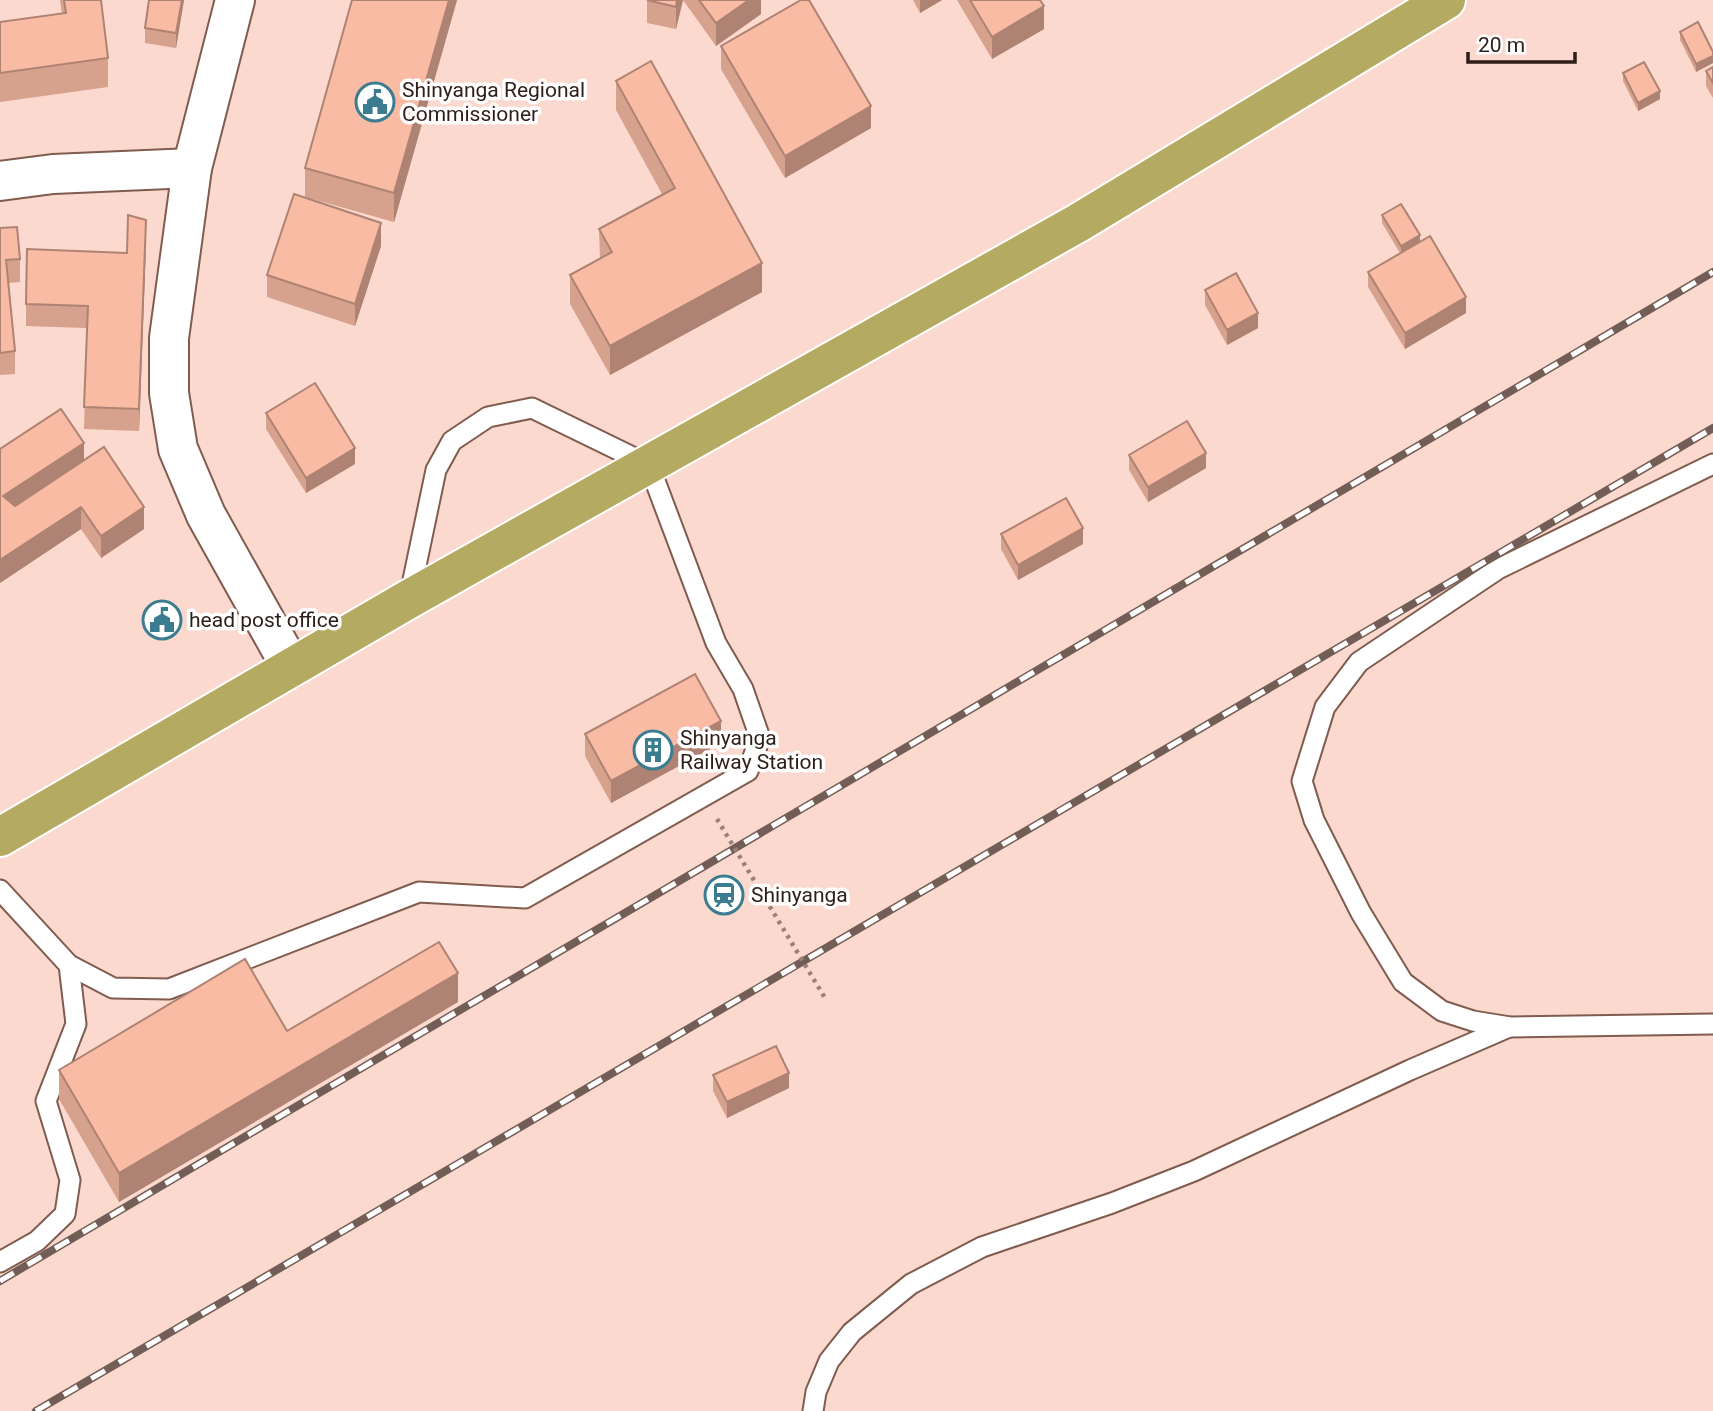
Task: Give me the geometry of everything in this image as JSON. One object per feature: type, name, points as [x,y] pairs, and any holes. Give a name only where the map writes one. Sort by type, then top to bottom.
[{"type":"highway","points":[[0,837],[409,599],[1078,223],[1446,0]]},
{"type":"street","points":[[235,0],[192,168],[169,338],[169,393],[178,449],[206,515],[291,667]]},
{"type":"street","points":[[0,181],[53,174],[192,168]]},
{"type":"lane","points":[[0,890],[69,965],[113,988],[169,989],[419,892],[525,898],[748,771],[760,738],[743,689],[716,643],[649,465],[532,408],[488,417],[452,441],[436,470],[409,599]]},
{"type":"lane","points":[[1713,464],[1498,569],[1359,662],[1325,707],[1302,781],[1314,820],[1361,913],[1403,982],[1442,1011],[1473,1021],[1510,1027],[1713,1024]]},
{"type":"lane","points":[[0,1262],[37,1241],[65,1214],[69,1180],[46,1101],[76,1024],[69,965]]},
{"type":"lane","points":[[813,1411],[816,1392],[829,1361],[852,1332],[911,1284],[982,1247],[1112,1203],[1194,1171],[1410,1070],[1510,1027]]},
{"type":"path","points":[[717,819],[825,998]]},
{"type":"building","points":[[64,0],[101,0],[108,58],[0,73],[0,22],[66,13]]},
{"type":"building","points":[[149,0],[182,0],[176,33],[145,28]]},
{"type":"building","points":[[352,0],[449,0],[394,193],[305,168]]},
{"type":"building","points":[[647,0],[677,0],[676,7]]},
{"type":"building","points":[[699,0],[749,0],[716,23]]},
{"type":"building","points":[[801,0],[809,0],[871,106],[785,156],[721,46]]},
{"type":"building","points":[[970,0],[1040,0],[1044,6],[992,37]]},
{"type":"building","points":[[1698,22],[1713,56],[1696,64],[1680,32]]},
{"type":"building","points":[[651,61],[762,263],[610,346],[570,275],[612,252],[599,229],[675,188],[616,81]]},
{"type":"building","points":[[1644,62],[1660,91],[1638,103],[1623,73]]},
{"type":"building","points":[[1713,67],[1713,83],[1706,71]]},
{"type":"building","points":[[294,194],[381,223],[355,304],[267,275]]},
{"type":"building","points":[[1401,204],[1420,235],[1401,246],[1382,215]]},
{"type":"building","points":[[128,215],[146,220],[139,409],[84,407],[88,306],[26,304],[27,249],[127,253]]},
{"type":"building","points":[[17,227],[20,259],[6,260],[15,351],[0,353],[0,228]]},
{"type":"building","points":[[1430,236],[1466,297],[1405,333],[1368,272]]},
{"type":"building","points":[[1236,273],[1258,313],[1227,330],[1205,290]]},
{"type":"building","points":[[315,383],[355,448],[306,478],[266,413]]},
{"type":"building","points":[[61,409],[84,443],[3,496],[15,506],[104,447],[144,507],[101,536],[81,507],[0,560],[0,449]]},
{"type":"building","points":[[1187,421],[1206,453],[1148,487],[1129,455]]},
{"type":"building","points":[[1066,498],[1083,528],[1018,565],[1001,534]]},
{"type":"building","points":[[695,674],[721,721],[611,781],[585,734]]},
{"type":"building","points":[[439,942],[458,973],[119,1173],[59,1070],[245,959],[287,1031]]},
{"type":"building","points":[[776,1046],[789,1073],[727,1102],[713,1075]]},
{"type":"railway","points":[[0,1281],[1713,272]]},
{"type":"railway","points":[[36,1411],[1713,428]]},
{"type":"place","name":"Shinyanga Regional Commissioner","points":[[375,102]]},
{"type":"place","name":"head post office","points":[[162,620]]},
{"type":"place","name":"Shinyanga Railway Station","points":[[653,750]]},
{"type":"place","name":"Shinyanga","points":[[724,895]]}]
